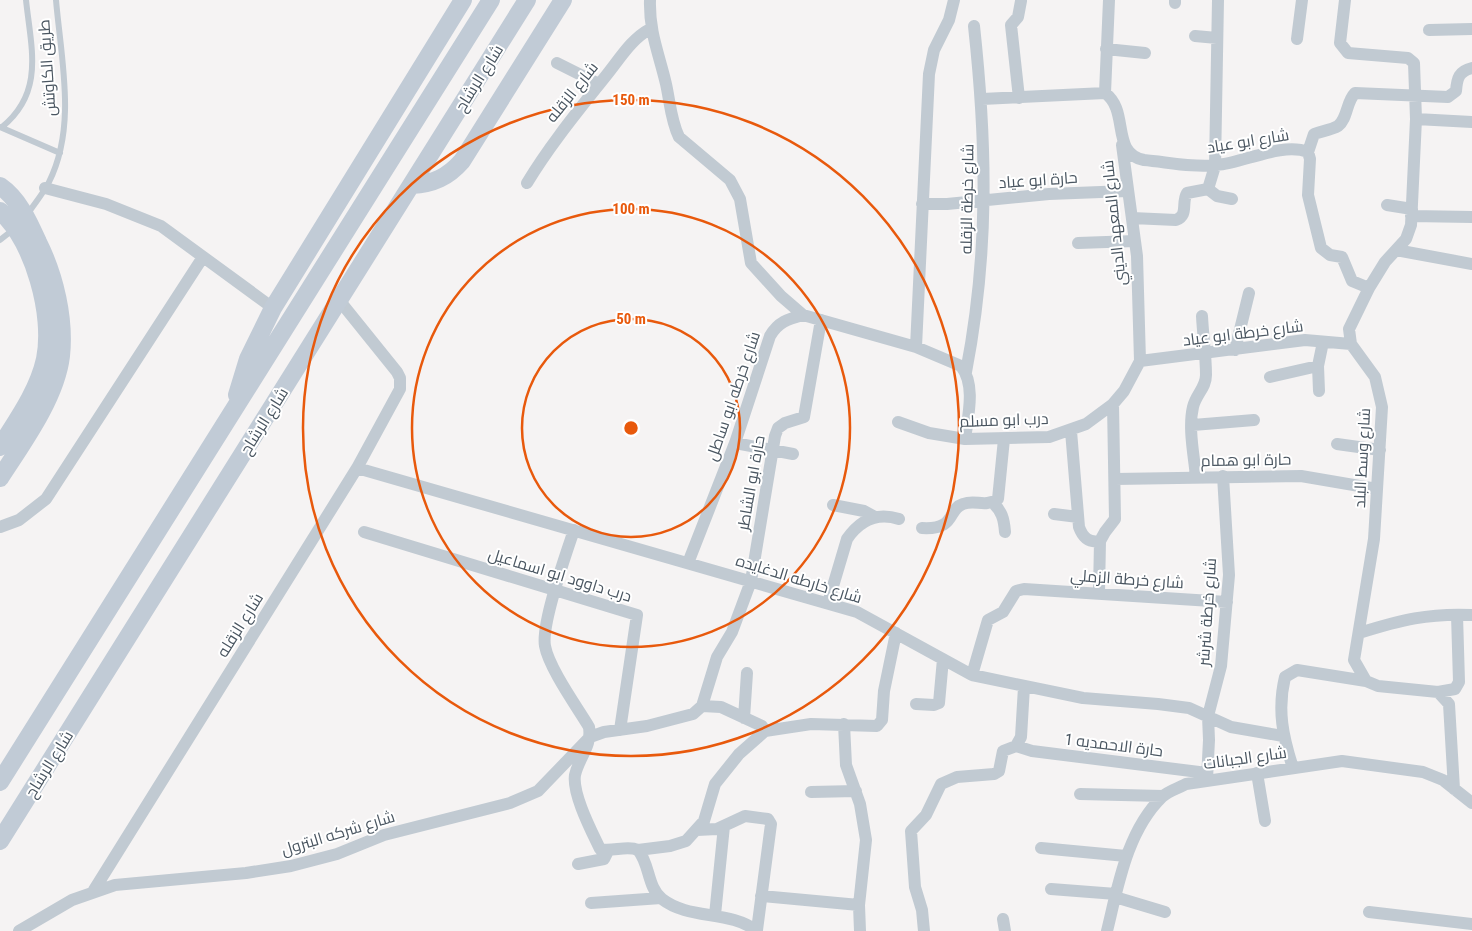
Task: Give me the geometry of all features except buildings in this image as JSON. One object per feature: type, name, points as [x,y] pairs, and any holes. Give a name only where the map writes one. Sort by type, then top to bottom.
[{"type":"main road","points":[[235,409],[243,371],[273,308],[463,0]]},
{"type":"main road","name":"شارع الرشاح","points":[[0,782],[491,0]]},
{"type":"main road","name":"شارع الرشاح","points":[[0,841],[527,0]]},
{"type":"main road","points":[[412,185],[435,182],[450,174],[462,161],[563,0]]},
{"type":"main road","points":[[0,186],[21,222],[42,249],[56,290],[60,313],[61,356],[45,404],[0,478]]},
{"type":"main road","points":[[0,211],[21,222],[40,285],[47,334],[45,359],[37,384],[0,447]]},
{"type":"street","points":[[650,0],[650,29],[679,137],[730,180],[740,199],[751,263],[781,296],[803,315],[916,347],[954,362],[966,372],[969,401],[965,439]]},
{"type":"street","points":[[916,347],[929,74],[934,50],[949,20],[954,0]]},
{"type":"street","points":[[1109,0],[1105,94],[1116,105],[1121,121],[1121,140]]},
{"type":"street","points":[[1208,189],[1215,166],[1218,0]]},
{"type":"street","points":[[1297,39],[1302,0]]},
{"type":"street","points":[[1345,0],[1340,43],[1343,48],[1348,53],[1408,58],[1414,63],[1416,95],[1411,212],[1406,240],[1385,262],[1369,288],[1350,329],[1351,344]]},
{"type":"street","points":[[1019,98],[1010,25],[1018,17],[1021,1]]},
{"type":"street","name":"شارع خرطة الزقله","points":[[966,372],[975,324],[983,258],[985,200],[982,99],[974,26]]},
{"type":"street","name":"شارع الزقله","points":[[527,183],[546,151],[599,84],[637,38],[650,29]]},
{"type":"street","points":[[1429,30],[1472,30]]},
{"type":"street","points":[[1195,36],[1217,38]]},
{"type":"street","points":[[1106,49],[1145,52]]},
{"type":"street","points":[[557,63],[599,84]]},
{"type":"street","points":[[1454,66],[1472,64]]},
{"type":"street","points":[[1308,152],[1314,134],[1333,128],[1343,121],[1350,98],[1355,93],[1448,97],[1456,91],[1459,75],[1464,70],[1472,68]]},
{"type":"street","points":[[982,99],[1105,94]]},
{"type":"street","points":[[1416,119],[1472,122]]},
{"type":"street","name":"شارع ابو عياد","points":[[1121,140],[1128,153],[1136,159],[1215,166],[1276,152],[1308,152],[1310,160],[1308,196],[1320,248],[1330,255],[1342,256],[1352,281],[1369,288]]},
{"type":"street","name":"شارع المعهد الديني","points":[[1121,140],[1135,241],[1140,361]]},
{"type":"street","points":[[45,188],[132,213],[162,226],[273,308]]},
{"type":"street","points":[[1132,218],[1176,220],[1184,214],[1184,197],[1187,193],[1208,189],[1217,196],[1232,199]]},
{"type":"street","name":"حارة ابو عياد","points":[[922,204],[1049,194],[1127,191]]},
{"type":"street","points":[[1387,205],[1411,212],[1472,217]]},
{"type":"street","points":[[1078,243],[1135,241]]},
{"type":"street","points":[[1396,250],[1472,264]]},
{"type":"street","points":[[0,527],[19,520],[46,499],[203,257]]},
{"type":"street","points":[[1235,350],[1249,293]]},
{"type":"street","name":"شارع الزقله","points":[[94,890],[357,468],[400,389],[400,378],[397,372],[339,300]]},
{"type":"street","name":"شارع خرطه ابو ساطل","points":[[688,563],[735,443],[770,336],[776,325],[803,315]]},
{"type":"street","points":[[1196,477],[1192,425],[1193,407],[1205,384],[1202,316]]},
{"type":"street","name":"حارة ابو الشاطر","points":[[702,706],[717,657],[732,632],[751,581],[771,450],[778,428],[785,423],[804,417],[820,320]]},
{"type":"street","name":"شارع خرطة ابو عياد","points":[[1140,361],[1305,340],[1351,344]]},
{"type":"street","points":[[1319,391],[1318,366],[1323,342]]},
{"type":"street","name":"شارع وسط البلد","points":[[1351,344],[1375,377],[1380,391],[1382,407],[1374,539],[1360,634],[1354,660],[1366,681]]},
{"type":"street","name":"درب ابو مسلم","points":[[898,422],[930,433],[965,439],[1049,437],[1086,424],[1113,404],[1133,377],[1140,361]]},
{"type":"street","points":[[1270,377],[1318,366]]},
{"type":"street","points":[[1099,592],[1100,541],[1104,532],[1115,520],[1113,404]]},
{"type":"street","points":[[1192,425],[1254,420]]},
{"type":"street","points":[[1071,430],[1081,534],[1093,542],[1100,541]]},
{"type":"street","points":[[922,528],[940,527],[948,522],[960,505],[992,502],[1000,495],[1004,439]]},
{"type":"street","points":[[735,443],[793,454]]},
{"type":"street","points":[[1337,444],[1380,450]]},
{"type":"street","name":"شارع خارطه الدغايده","points":[[357,468],[857,612],[972,675],[1083,698],[1181,707],[1232,727],[1283,736]]},
{"type":"street","name":"شارع خرطة شرشر","points":[[1207,776],[1208,716],[1222,666],[1227,602],[1228,542],[1223,476]]},
{"type":"street","name":"حارة ابو همام","points":[[1115,479],[1301,476],[1377,489]]},
{"type":"street","points":[[992,502],[1000,509],[1005,532]]},
{"type":"street","points":[[833,505],[864,511],[875,517]]},
{"type":"street","points":[[1054,514],[1078,517]]},
{"type":"street","points":[[828,604],[847,539],[856,528],[875,517],[887,515],[899,519]]},
{"type":"street","points":[[574,530],[555,591],[546,628],[545,645],[556,670],[589,727],[590,737],[575,776],[576,788],[600,849],[608,851],[633,848],[638,850],[670,846],[686,841],[704,821],[715,784],[739,754],[765,731],[811,724],[873,726],[880,723],[896,634]]},
{"type":"street","name":"درب داوود ابو اسماعيل","points":[[364,532],[637,616],[620,730]]},
{"type":"street","name":"شارع خرطة الزملي","points":[[972,675],[988,620],[1003,612],[1016,591],[1024,589],[1099,592],[1227,602]]},
{"type":"street","points":[[1360,634],[1411,618],[1439,614],[1472,615]]},
{"type":"street","points":[[1293,768],[1283,736],[1281,713],[1284,684],[1290,672],[1297,670],[1366,681],[1378,686],[1438,692],[1454,689],[1459,682],[1457,615]]},
{"type":"street","points":[[916,704],[934,705],[939,703],[944,659]]},
{"type":"street","points":[[744,718],[747,673]]},
{"type":"street","points":[[924,931],[922,910],[915,887],[911,831],[926,815],[941,784],[956,777],[994,774],[1002,767],[1003,751],[1016,746],[1022,730],[1024,687]]},
{"type":"street","points":[[1438,692],[1449,704],[1454,789]]},
{"type":"street","points":[[590,737],[604,732],[676,720],[693,714],[702,706],[721,707],[762,726],[765,731]]},
{"type":"street","points":[[844,724],[846,765],[856,791],[864,821],[866,840],[860,905],[860,931]]},
{"type":"street","name":"شارع شركه البترول","points":[[19,931],[72,900],[94,890],[115,885],[291,866],[337,854],[384,835],[510,803],[538,791],[590,737]]},
{"type":"street","name":"حارة الاحمديه 1","points":[[1016,746],[1032,751],[1207,776]]},
{"type":"street","name":"شارع الجبانات","points":[[1107,931],[1126,856],[1150,813],[1163,796],[1207,776],[1256,773],[1342,761],[1423,772],[1444,780],[1472,803]]},
{"type":"street","points":[[1256,773],[1265,821]]},
{"type":"street","points":[[811,792],[856,791]]},
{"type":"street","points":[[1080,794],[1163,796]]},
{"type":"street","points":[[697,830],[724,826],[728,822],[745,816],[768,819],[771,824],[757,931]]},
{"type":"street","points":[[715,915],[724,826]]},
{"type":"street","points":[[1041,848],[1126,856]]},
{"type":"street","points":[[638,850],[653,888],[661,898],[680,908],[745,922],[757,931]]},
{"type":"street","points":[[578,864],[600,860],[604,858],[608,851]]},
{"type":"street","points":[[1051,888],[1116,896],[1165,912]]},
{"type":"street","points":[[761,896],[860,905]]},
{"type":"street","points":[[591,903],[661,898]]},
{"type":"street","points":[[1369,912],[1472,924]]},
{"type":"lane","points":[[26,0],[33,69],[32,80],[25,102],[19,112],[1,127],[60,152]]},
{"type":"lane","name":"طريق الكاوتش","points":[[0,240],[21,222],[45,188],[60,152],[65,121],[56,0]]}]
